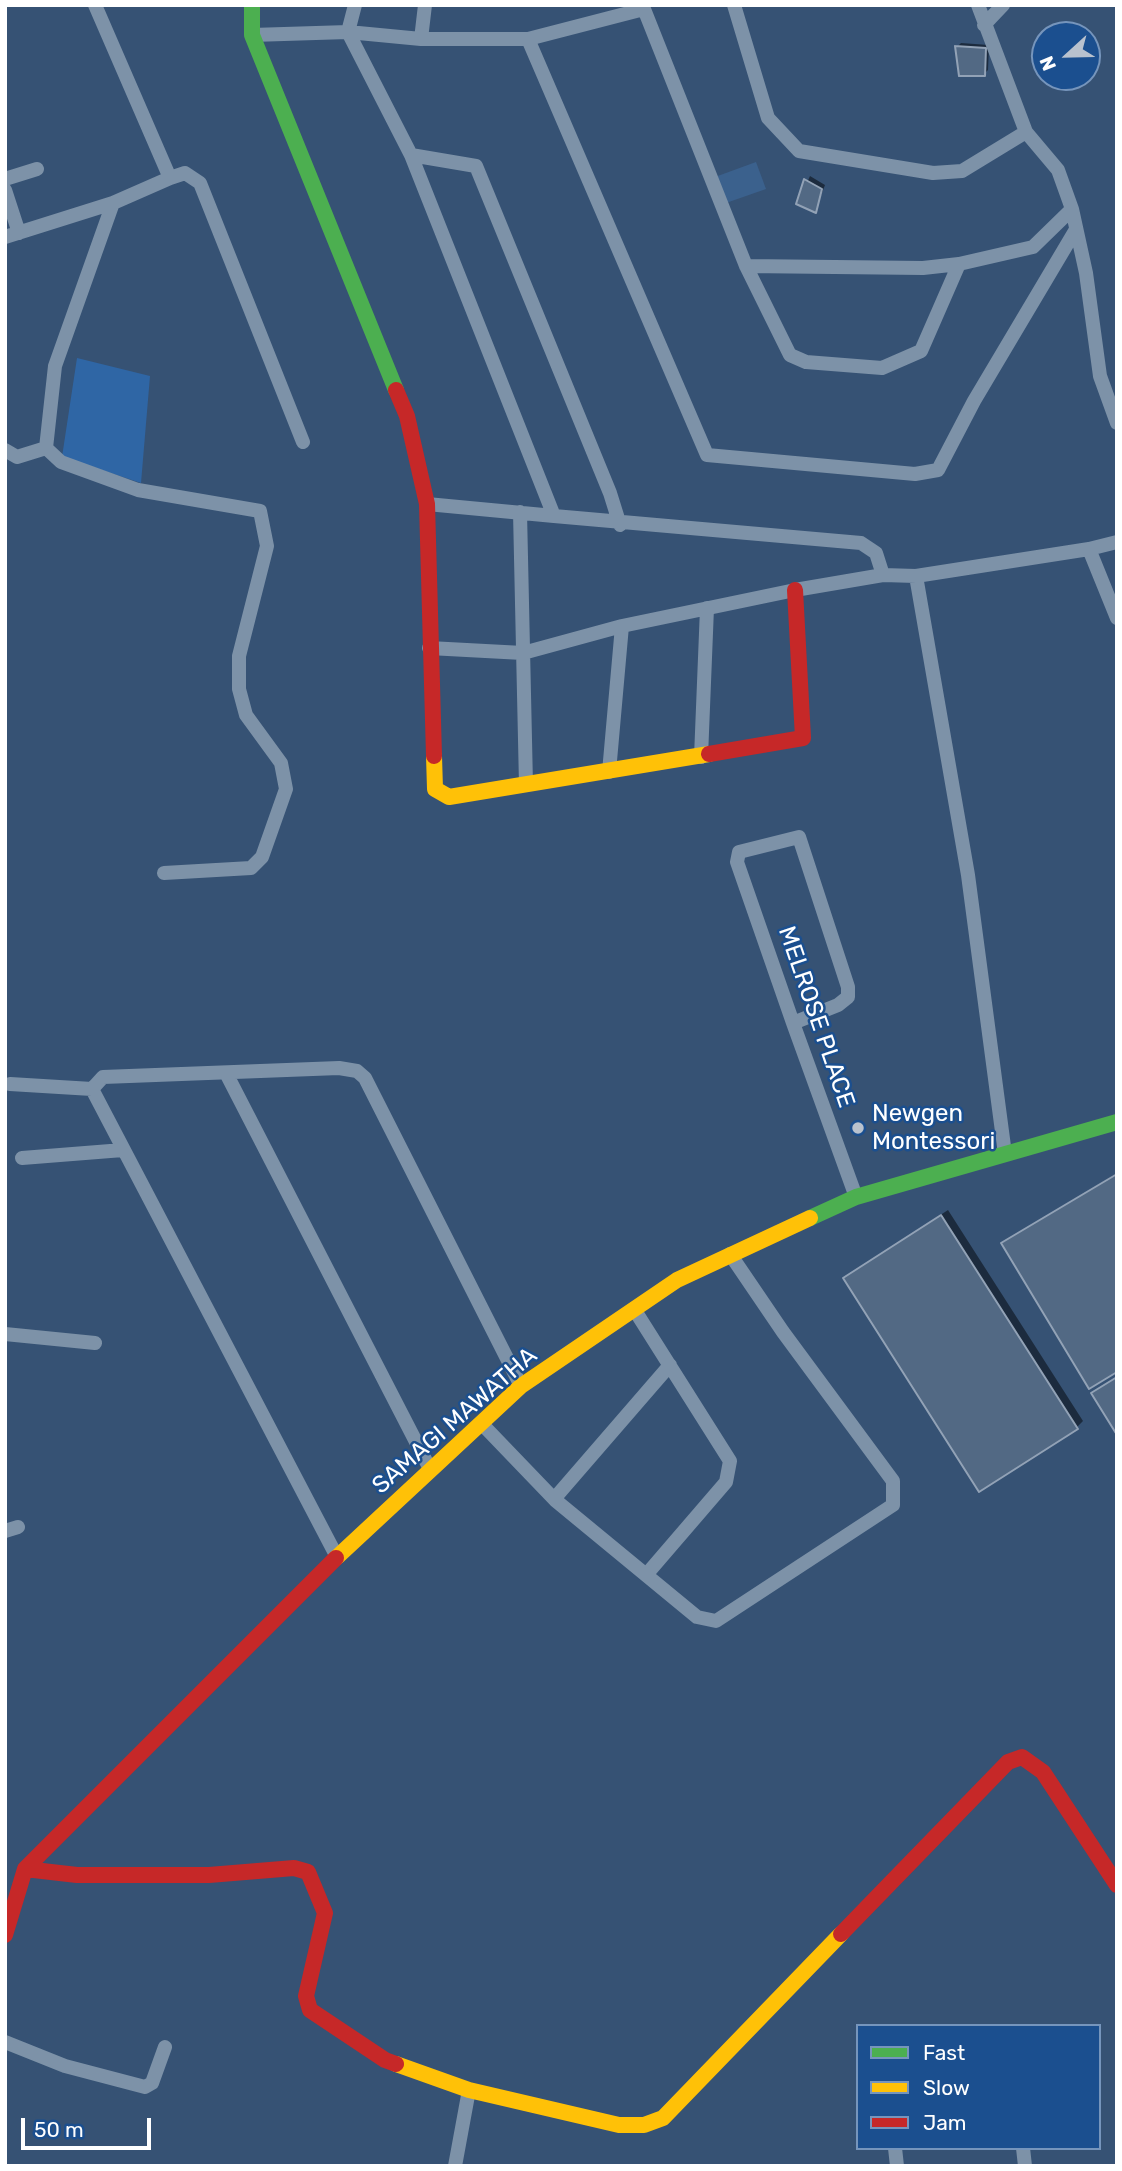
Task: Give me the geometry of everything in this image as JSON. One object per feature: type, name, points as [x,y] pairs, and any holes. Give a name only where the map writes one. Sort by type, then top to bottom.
[{"type":"street","points":[[95,5],[170,178]]},
{"type":"street","points":[[253,5],[252,35],[407,416],[427,504],[435,789],[449,797],[803,738],[795,590]]},
{"type":"street","points":[[355,5],[348,32],[411,155],[554,516]]},
{"type":"street","points":[[421,39],[425,5]]},
{"type":"street","points":[[734,5],[768,118],[799,151],[933,173],[962,171],[1026,132]]},
{"type":"street","points":[[978,5],[1026,132],[1058,170],[1072,209],[1074,231],[1086,273],[1100,376],[1117,423]]},
{"type":"street","points":[[984,25],[1003,5]]},
{"type":"street","points":[[252,35],[348,32],[421,39],[528,38],[648,7],[746,266],[790,355],[806,362],[882,368],[921,351],[959,264]]},
{"type":"street","points":[[528,38],[707,455],[915,474],[938,470],[974,401],[1074,231]]},
{"type":"street","points":[[411,155],[476,166],[610,493],[620,524]]},
{"type":"street","points":[[5,179],[37,169]]},
{"type":"street","points":[[5,190],[12,235],[113,203],[185,173],[200,183],[303,442]]},
{"type":"street","points":[[46,449],[55,366],[113,203]]},
{"type":"street","points":[[746,266],[923,268],[959,264],[1033,247],[1072,209]]},
{"type":"street","points":[[5,450],[17,457],[46,449]]},
{"type":"street","points":[[46,449],[61,462],[138,490],[260,512],[267,546],[239,656],[239,689],[246,715],[281,763],[286,789],[262,857],[251,868],[164,873]]},
{"type":"street","points":[[427,504],[620,524],[861,543],[876,553],[883,575]]},
{"type":"street","points":[[520,512],[526,785]]},
{"type":"street","points":[[429,648],[523,653],[622,626],[795,590],[883,575],[915,576],[1089,549],[1117,541]]},
{"type":"street","points":[[1089,549],[1117,618]]},
{"type":"street","points":[[915,576],[968,875],[1005,1154]]},
{"type":"street","points":[[701,757],[706,608]]},
{"type":"street","points":[[609,772],[622,626]]},
{"type":"street","name":"MELROSE PLACE","points":[[793,1023],[838,1005],[848,997],[848,987],[799,837],[739,852],[737,862],[793,1023],[856,1196]]},
{"type":"street","points":[[92,1089],[103,1077],[339,1068],[357,1071],[365,1078],[521,1386]]},
{"type":"street","points":[[226,1073],[430,1469]]},
{"type":"street","points":[[10,1084],[92,1089]]},
{"type":"street","points":[[92,1089],[337,1557]]},
{"type":"street","name":"SAMAGI MAWATHA","points":[[5,1935],[25,1870],[337,1557],[521,1386],[677,1280],[856,1196],[1117,1122]]},
{"type":"street","points":[[22,1158],[123,1150]]},
{"type":"street","points":[[481,1423],[555,1499],[697,1617],[716,1621],[893,1505],[893,1481],[783,1332],[730,1254]]},
{"type":"street","points":[[634,1309],[730,1461],[726,1482],[646,1575]]},
{"type":"street","points":[[5,1334],[95,1343]]},
{"type":"street","points":[[555,1499],[670,1364]]},
{"type":"street","points":[[25,1870],[77,1875],[209,1875],[294,1868],[308,1872],[326,1913],[306,1996],[310,2010],[385,2060],[469,2090],[619,2125],[644,2125],[663,2118],[1009,1762],[1022,1757],[1043,1772],[1117,1885]]},
{"type":"street","points":[[5,2042],[65,2066],[145,2087],[152,2083],[165,2047]]},
{"type":"street","points":[[455,2166],[469,2090]]},
{"type":"shaded area","points":[[756,162],[766,189],[726,203],[715,177]]},
{"type":"shaded area","points":[[77,358],[150,376],[141,483],[62,457]]},
{"type":"building","points":[[955,46],[986,48],[985,76],[959,76]]},
{"type":"building","points":[[804,179],[822,189],[816,213],[796,204]]},
{"type":"building","points":[[1117,1174],[1117,1372],[1089,1389],[1001,1243]]},
{"type":"building","points":[[941,1215],[1078,1429],[979,1492],[843,1278]]},
{"type":"building","points":[[1117,1377],[1117,1435],[1091,1393]]},
{"type":"traffic: fast","points":[[252,5],[252,35],[396,390]]},
{"type":"traffic: fast","points":[[810,1218],[856,1197],[1117,1122]]},
{"type":"traffic: slow","points":[[434,756],[435,789],[449,797],[709,754]]},
{"type":"traffic: slow","points":[[336,1558],[521,1386],[677,1280],[810,1218]]},
{"type":"traffic: slow","points":[[396,2064],[469,2090],[619,2125],[644,2125],[663,2118],[841,1934]]},
{"type":"traffic: jam","points":[[396,390],[407,416],[427,504],[434,756]]},
{"type":"traffic: jam","points":[[709,754],[803,738],[795,590]]},
{"type":"traffic: jam","points":[[5,1935],[25,1869],[336,1558]]},
{"type":"traffic: jam","points":[[841,1934],[1008,1762],[1022,1757],[1043,1772],[1117,1885]]},
{"type":"traffic: jam","points":[[25,1869],[77,1875],[209,1875],[294,1868],[308,1872],[325,1913],[306,1996],[310,2010],[385,2060],[396,2064]]},
{"type":"place","name":"Newgen Montessori","points":[[858,1128]]}]
